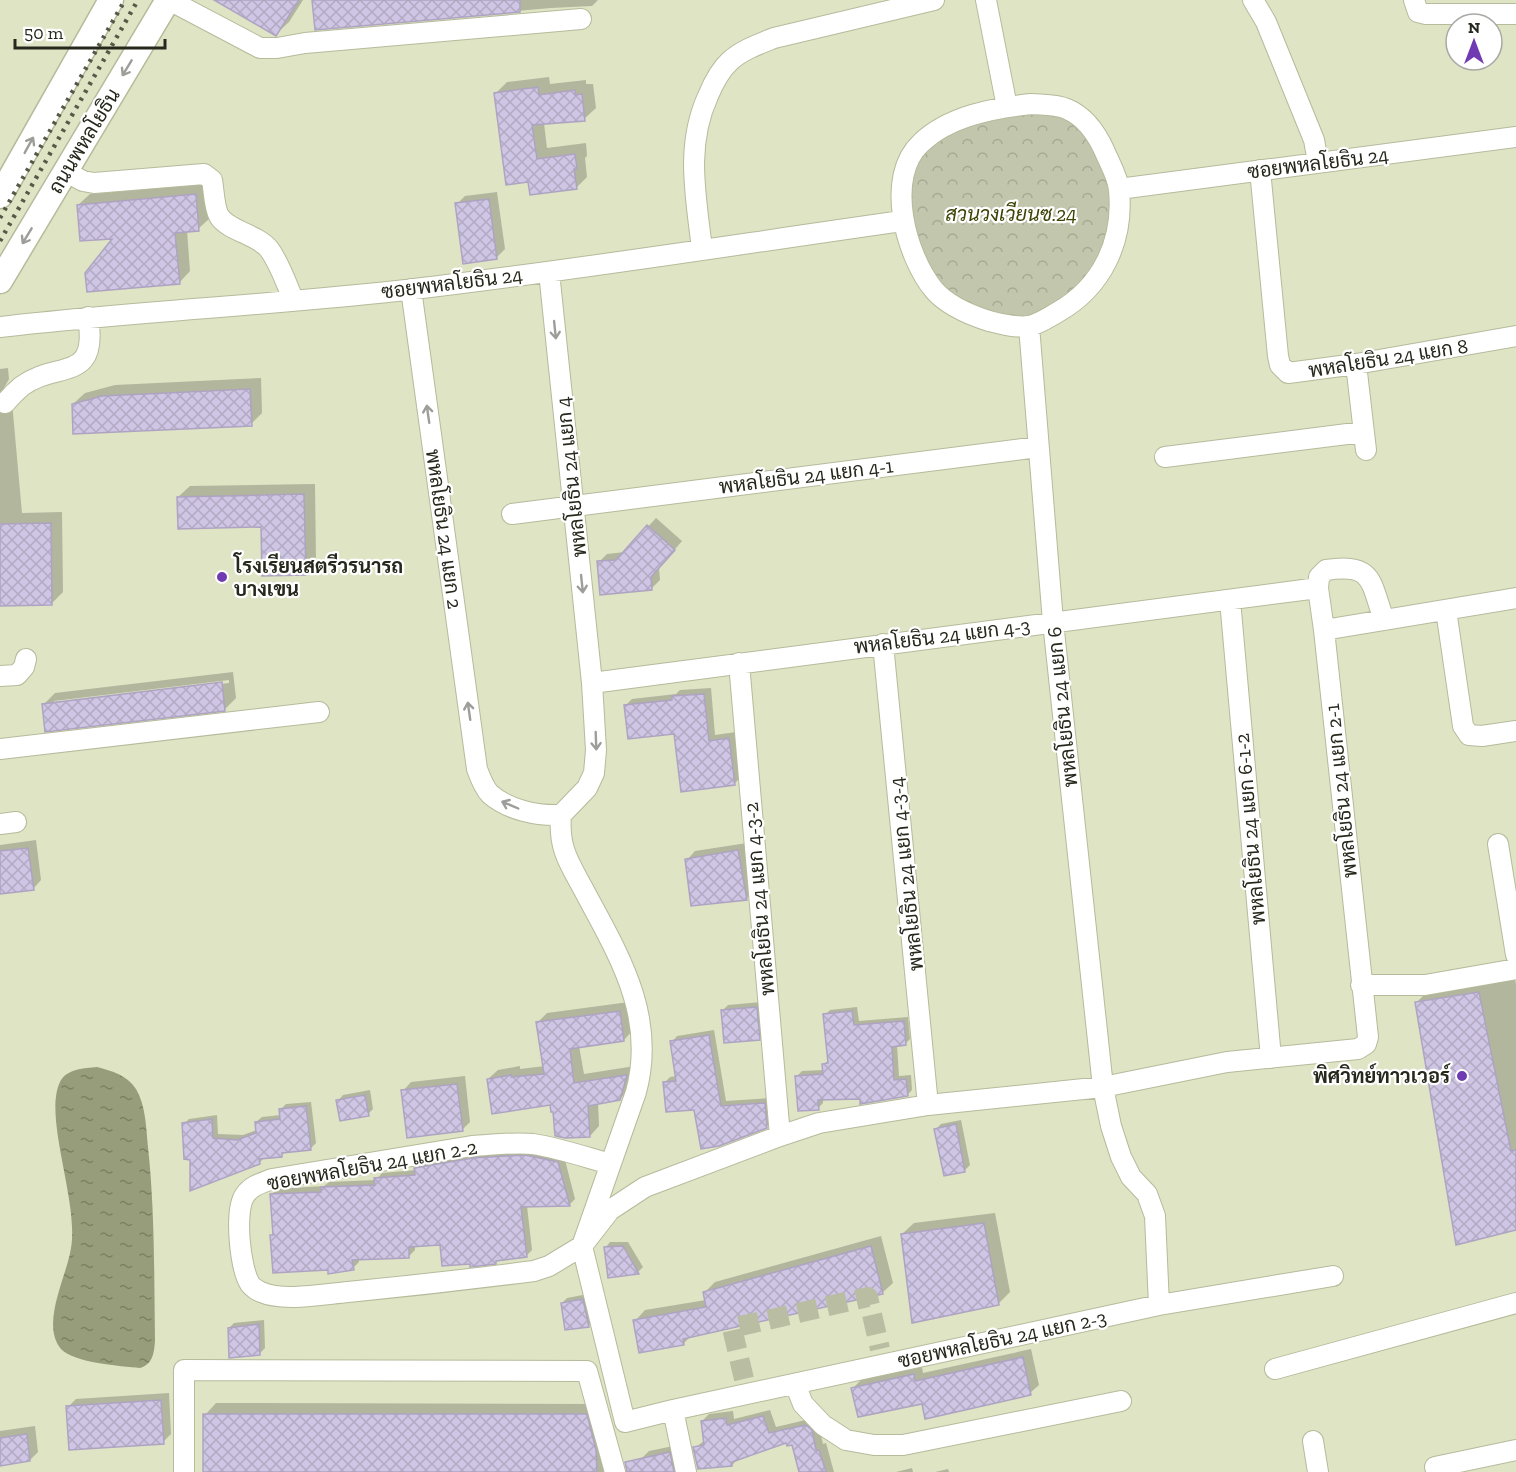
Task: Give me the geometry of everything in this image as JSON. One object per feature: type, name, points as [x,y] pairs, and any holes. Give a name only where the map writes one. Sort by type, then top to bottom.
[{"type":"main road","points":[[0,196],[111,0]]},
{"type":"main road","name":"ถนนพหลโยธิน","points":[[0,281],[168,0]]},
{"type":"street","points":[[168,0],[260,48],[581,19]]},
{"type":"street","points":[[702,249],[693,174],[696,129],[713,83],[730,61],[750,48],[774,38],[934,0]]},
{"type":"street","points":[[987,0],[1007,107]]},
{"type":"street","points":[[1253,0],[1266,22],[1314,140],[1318,162]]},
{"type":"street","points":[[1416,6],[1426,14],[1516,14]]},
{"type":"street","points":[[1031,104],[1051,105],[1066,109],[1081,117],[1093,129],[1103,147],[1119,189],[1119,211],[1114,248],[1107,264],[1085,293],[1068,307],[1029,326],[999,324],[982,319],[947,301],[934,290],[919,266],[902,221],[901,204],[906,168],[912,153],[921,142],[967,117],[1007,107],[1031,104]]},
{"type":"street","name":"ซอยพหลโยธิน 24","points":[[1119,189],[1516,137]]},
{"type":"street","name":"พหลโยธิน 24 แยก 8","points":[[1260,170],[1280,365],[1288,373],[1356,364],[1516,336]]},
{"type":"street","points":[[66,172],[83,181],[94,183],[204,174],[209,176],[212,180],[218,215],[224,222],[258,240],[268,248],[293,299]]},
{"type":"street","name":"ซอยพหลโยธิน 24","points":[[0,327],[88,317],[411,289],[549,272],[902,221]]},
{"type":"street","name":"พหลโยธิน 24 แยก 4","points":[[549,272],[592,683]]},
{"type":"street","name":"พหลโยธิน 24 แยก 2","points":[[411,289],[477,769],[488,793],[506,805],[548,815],[561,814]]},
{"type":"street","points":[[5,403],[22,386],[48,374],[69,370],[87,356],[91,338],[88,317]]},
{"type":"street","name":"พหลโยธิน 24 แยก 6","points":[[1029,326],[1053,622],[1103,1087],[1111,1126],[1121,1157],[1131,1177],[1147,1194],[1155,1216],[1159,1305]]},
{"type":"street","points":[[1166,457],[1364,441],[1356,364]]},
{"type":"street","name":"พหลโยธิน 24 แยก 4-1","points":[[512,514],[1038,447]]},
{"type":"street","points":[[1318,593],[1319,577],[1326,570],[1353,568],[1363,571],[1373,587],[1384,620]]},
{"type":"street","name":"พหลโยธิน 24 แยก 4-3","points":[[592,683],[1230,600],[1318,593]]},
{"type":"street","name":"พหลโยธิน 24 แยก 2-1","points":[[582,1246],[610,1210],[645,1187],[819,1123],[928,1105],[1103,1087],[1227,1062],[1358,1049],[1366,1044],[1368,1038],[1324,630],[1318,593]]},
{"type":"street","points":[[1324,630],[1516,598]]},
{"type":"street","name":"พหลโยธิน 24 แยก 6-1-2","points":[[1230,600],[1270,1058]]},
{"type":"street","points":[[1446,610],[1463,726],[1469,735],[1482,736],[1516,730]]},
{"type":"street","name":"พหลโยธิน 24 แยก 4-3-4","points":[[883,644],[928,1105]]},
{"type":"street","name":"พหลโยธิน 24 แยก 4-3-2","points":[[739,663],[780,1136]]},
{"type":"street","points":[[582,1246],[641,1072],[641,1041],[633,988],[624,966],[562,848],[559,831],[561,814],[587,788],[594,773],[597,750],[592,683]]},
{"type":"street","points":[[0,749],[319,712]]},
{"type":"street","points":[[1498,844],[1516,955]]},
{"type":"street","points":[[1361,985],[1425,985],[1516,969]]},
{"type":"street","name":"ซอยพหลโยธิน 24 แยก 2-2","points":[[582,1246],[549,1266],[534,1271],[311,1296],[275,1296],[260,1292],[250,1284],[242,1260],[240,1238],[242,1202],[255,1185],[272,1179],[472,1146],[531,1144],[610,1164]]},
{"type":"street","name":"ซอยพหลโยธิน 24 แยก 2-3","points":[[582,1246],[625,1422],[673,1410],[746,1386],[795,1383],[882,1357],[1159,1305],[1333,1276]]},
{"type":"street","points":[[1275,1369],[1516,1303]]},
{"type":"street","points":[[184,1472],[184,1370],[587,1371],[615,1472]]},
{"type":"street","points":[[795,1383],[803,1404],[823,1425],[846,1440],[874,1444],[903,1444],[1121,1401]]},
{"type":"street","points":[[673,1410],[686,1472]]},
{"type":"street","points":[[1313,1441],[1318,1472]]},
{"type":"street","points":[[1435,1467],[1516,1450]]},
{"type":"green space","name":"สวนวงเวียนซ.24","points":[[1051,105],[1093,129],[1117,179],[1117,227],[1092,284],[1046,319],[999,324],[952,304],[902,221],[906,168],[932,135],[977,115]]},
{"type":"water","points":[[97,1067],[119,1074],[132,1084],[142,1103],[145,1117],[153,1220],[155,1341],[150,1361],[140,1368],[98,1363],[67,1354],[55,1339],[53,1327],[57,1300],[69,1259],[72,1229],[58,1138],[56,1097],[60,1082],[67,1074],[76,1070]]},
{"type":"building","points":[[214,0],[299,0],[276,36]]},
{"type":"building","points":[[312,0],[520,0],[520,12],[315,30]]},
{"type":"building","points":[[538,87],[539,95],[575,90],[575,95],[582,94],[585,121],[532,125],[537,159],[575,154],[577,169],[574,169],[577,189],[530,195],[528,182],[506,185],[494,93]]},
{"type":"building","points":[[196,194],[199,231],[175,233],[180,284],[87,292],[85,273],[112,239],[80,241],[77,205]]},
{"type":"building","points":[[489,199],[497,259],[463,264],[455,203]]},
{"type":"building","points":[[250,389],[252,426],[73,434],[72,404],[102,396]]},
{"type":"building","points":[[304,494],[306,575],[262,576],[261,527],[178,529],[177,497]]},
{"type":"building","points":[[51,523],[52,605],[0,606],[0,524]]},
{"type":"building","points":[[647,525],[675,550],[651,577],[652,590],[600,595],[597,561],[616,560]]},
{"type":"building","points":[[222,682],[225,711],[45,732],[42,704]]},
{"type":"building","points":[[704,694],[709,741],[729,738],[735,785],[681,792],[674,734],[628,739],[624,705],[672,700],[672,696]]},
{"type":"building","points":[[28,848],[34,890],[0,894],[0,851]]},
{"type":"building","points":[[738,850],[747,900],[691,906],[685,859]]},
{"type":"building","name":"พิศวิทย์ทาวเวอร์","points":[[1479,992],[1511,1151],[1516,1150],[1516,1230],[1456,1245],[1415,1002]]},
{"type":"building","points":[[757,1007],[760,1040],[724,1043],[721,1010]]},
{"type":"building","points":[[620,1011],[624,1041],[570,1049],[574,1083],[627,1075],[620,1100],[588,1106],[590,1137],[555,1136],[553,1112],[551,1112],[550,1105],[492,1114],[487,1079],[511,1075],[511,1077],[544,1074],[536,1022]]},
{"type":"building","points":[[852,1011],[854,1025],[904,1021],[906,1045],[892,1047],[894,1080],[906,1079],[908,1096],[860,1104],[860,1099],[818,1100],[819,1110],[798,1111],[795,1076],[823,1074],[822,1064],[828,1063],[823,1014]]},
{"type":"building","points":[[709,1035],[721,1106],[765,1103],[767,1128],[719,1146],[701,1149],[694,1110],[666,1112],[663,1082],[676,1081],[670,1041]]},
{"type":"building","points":[[457,1084],[463,1131],[407,1138],[401,1090]]},
{"type":"building","points":[[365,1095],[369,1116],[340,1121],[336,1100]]},
{"type":"building","points":[[306,1106],[311,1150],[282,1153],[282,1157],[259,1159],[260,1164],[190,1191],[190,1160],[184,1159],[182,1123],[212,1119],[213,1138],[237,1140],[256,1133],[255,1122],[280,1119],[279,1109]]},
{"type":"building","points":[[956,1124],[965,1172],[944,1176],[934,1129]]},
{"type":"building","points":[[525,1155],[558,1162],[570,1206],[521,1207],[527,1257],[470,1267],[470,1264],[442,1266],[440,1245],[409,1247],[409,1258],[352,1260],[354,1270],[328,1274],[328,1270],[273,1273],[270,1194],[321,1192],[321,1187],[375,1185],[374,1178],[415,1175],[414,1168],[473,1158]]},
{"type":"building","points":[[984,1223],[999,1305],[912,1323],[901,1234]]},
{"type":"building","points":[[623,1246],[639,1274],[608,1278],[604,1247]]},
{"type":"building","points":[[871,1246],[883,1294],[683,1339],[684,1345],[639,1353],[633,1320],[706,1307],[703,1292]]},
{"type":"building","points":[[583,1299],[589,1327],[565,1330],[561,1303]]},
{"type":"building","points":[[259,1324],[260,1355],[229,1358],[228,1328]]},
{"type":"building","points":[[1023,1357],[1031,1395],[925,1419],[922,1404],[858,1417],[851,1388],[914,1374],[915,1381]]},
{"type":"building","points":[[161,1400],[164,1444],[69,1450],[66,1406]]},
{"type":"building","points":[[203,1414],[587,1414],[596,1450],[597,1472],[203,1472]]},
{"type":"building","points":[[763,1416],[769,1433],[806,1425],[812,1430],[816,1450],[819,1450],[826,1472],[799,1472],[792,1445],[787,1446],[786,1443],[732,1462],[732,1466],[698,1469],[693,1447],[704,1445],[701,1421],[726,1418],[727,1425]]},
{"type":"building","points":[[27,1434],[30,1461],[0,1466],[0,1438]]},
{"type":"building","points":[[670,1452],[674,1472],[627,1472],[625,1462]]},
{"type":"tunnel","points":[[744,1379],[732,1328],[868,1297],[880,1349]]},
{"type":"railway","points":[[0,218],[125,0]]},
{"type":"railway","points":[[0,241],[138,0]]},
{"type":"place","name":"โรงเรียนสตรีวรนารถ บางเขน","points":[[222,577]]},
{"type":"place","name":"พิศวิทย์ทาวเวอร์","points":[[1462,1076]]}]
